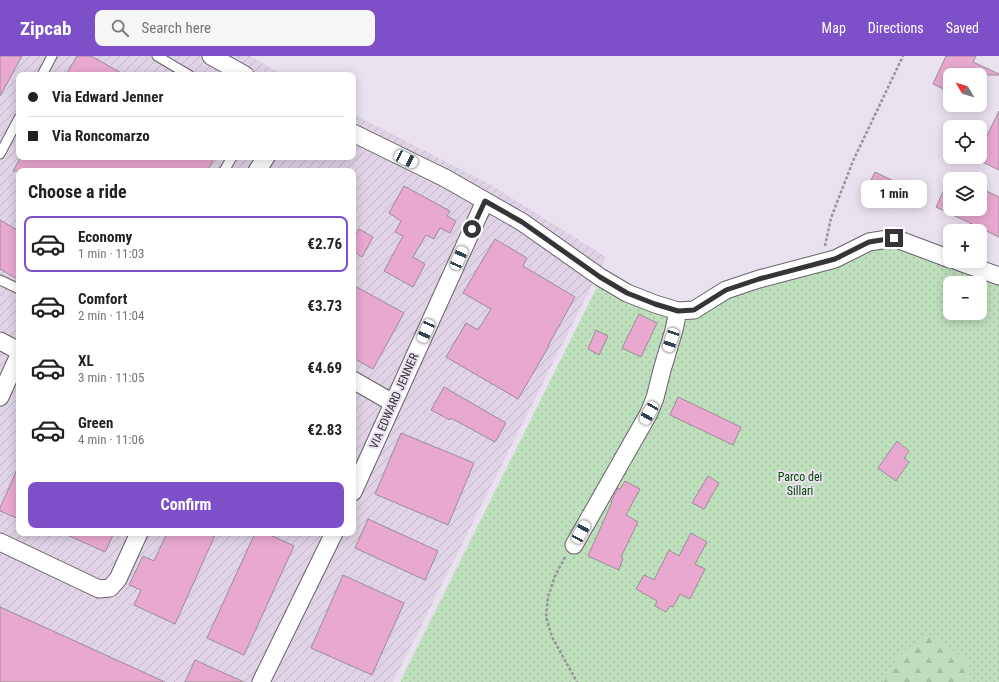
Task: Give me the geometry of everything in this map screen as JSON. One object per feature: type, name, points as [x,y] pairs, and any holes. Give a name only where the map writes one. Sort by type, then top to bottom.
[{"type":"street","points":[[212,56],[240,72]]},
{"type":"street","points":[[356,134],[445,178],[522,222],[600,277],[627,293],[678,311],[694,310],[726,290],[759,279],[835,259],[869,242],[894,238],[943,256]]},
{"type":"street","name":"VIA EDWARD JENNER","points":[[356,485],[485,201]]},
{"type":"street","points":[[977,268],[999,276]]},
{"type":"street","points":[[574,545],[649,413],[655,398],[678,311]]},
{"type":"street","points":[[0,341],[16,349]]},
{"type":"street","points":[[0,397],[16,362]]},
{"type":"street","points":[[356,382],[393,403]]},
{"type":"street","points":[[0,542],[99,588],[110,588],[118,579],[138,536]]},
{"type":"street","points":[[260,682],[333,536]]},
{"type":"lane","points":[[44,72],[52,56]]},
{"type":"lane","points":[[156,56],[184,72]]},
{"type":"lane","points":[[0,154],[16,124]]},
{"type":"lane","points":[[0,280],[16,288]]},
{"type":"path","points":[[822,262],[831,218],[840,192],[853,161],[903,56]]},
{"type":"path","points":[[574,545],[555,576],[548,597],[546,617],[552,637],[577,682]]},
{"type":"shaded area","points":[[0,56],[250,56],[278,72],[16,72],[16,160],[356,160],[356,116],[491,185],[606,257],[393,682],[0,682]]},
{"type":"green space","name":"Parco dei Sillari","points":[[892,243],[943,261],[943,268],[962,268],[985,276],[943,276],[943,320],[987,320],[987,277],[999,281],[999,682],[400,682],[599,283],[675,317],[729,294],[870,247]]},
{"type":"green space","points":[[926,633],[948,646],[969,662],[971,682],[884,682],[896,659]]},
{"type":"building","points":[[0,56],[22,56],[0,96]]},
{"type":"building","points":[[77,56],[91,56],[120,72],[68,72]]},
{"type":"building","points":[[946,56],[976,56],[973,62],[986,68],[943,68],[943,89],[933,84]]},
{"type":"building","points":[[987,68],[999,74],[987,75]]},
{"type":"building","points":[[999,111],[999,170],[986,164],[987,136]]},
{"type":"building","points":[[19,160],[213,160],[209,168],[16,168],[16,171],[13,171]]},
{"type":"building","points":[[875,172],[904,186],[894,208],[864,194]]},
{"type":"building","points":[[404,186],[450,211],[447,216],[456,221],[450,233],[440,228],[434,239],[426,235],[413,257],[425,264],[413,287],[384,271],[403,236],[395,232],[401,221],[389,213]]},
{"type":"building","points":[[987,191],[999,197],[999,237],[987,231],[987,224],[972,224],[955,216],[987,216]]},
{"type":"building","points":[[943,192],[943,210],[936,207]]},
{"type":"building","points":[[0,220],[16,229],[16,278],[0,269]]},
{"type":"building","points":[[359,229],[373,237],[362,257],[356,253],[356,234]]},
{"type":"building","points":[[495,239],[527,258],[523,266],[575,297],[549,346],[518,399],[446,357],[466,323],[478,330],[491,309],[463,293]]},
{"type":"building","points":[[356,287],[404,313],[373,369],[356,360]]},
{"type":"building","points":[[639,314],[657,323],[641,357],[622,348]]},
{"type":"building","points":[[596,330],[608,336],[599,355],[588,349]]},
{"type":"building","points":[[444,387],[506,423],[495,442],[451,418],[450,420],[431,410]]},
{"type":"building","points":[[678,397],[741,427],[733,445],[670,415]]},
{"type":"building","points":[[401,433],[474,463],[448,525],[375,494]]},
{"type":"building","points":[[897,441],[909,451],[904,458],[909,462],[896,481],[878,468]]},
{"type":"building","points":[[16,472],[16,518],[0,511]]},
{"type":"building","points":[[708,476],[719,483],[704,509],[692,503]]},
{"type":"building","points":[[625,481],[640,489],[626,515],[638,522],[621,557],[623,558],[619,570],[588,556],[611,502],[618,488],[620,489]]},
{"type":"building","points":[[368,519],[438,551],[425,580],[355,548]]},
{"type":"building","points":[[691,533],[707,542],[695,564],[705,569],[690,599],[680,594],[673,607],[670,606],[666,612],[655,606],[657,601],[636,589],[644,575],[654,580],[669,550],[679,556]]},
{"type":"building","points":[[70,536],[113,536],[105,552]]},
{"type":"building","points":[[166,536],[215,536],[175,624],[134,605],[141,590],[129,585],[143,556],[154,561]]},
{"type":"building","points":[[254,536],[272,536],[294,546],[244,655],[207,638]]},
{"type":"building","points":[[343,575],[404,603],[372,675],[311,648]]},
{"type":"building","points":[[0,607],[165,682],[0,682]]},
{"type":"building","points":[[195,660],[244,682],[185,682]]},
{"type":"route","points":[[472,229],[485,201],[522,222],[600,277],[627,293],[678,311],[694,310],[726,290],[759,279],[835,259],[869,242],[894,238]]}]
